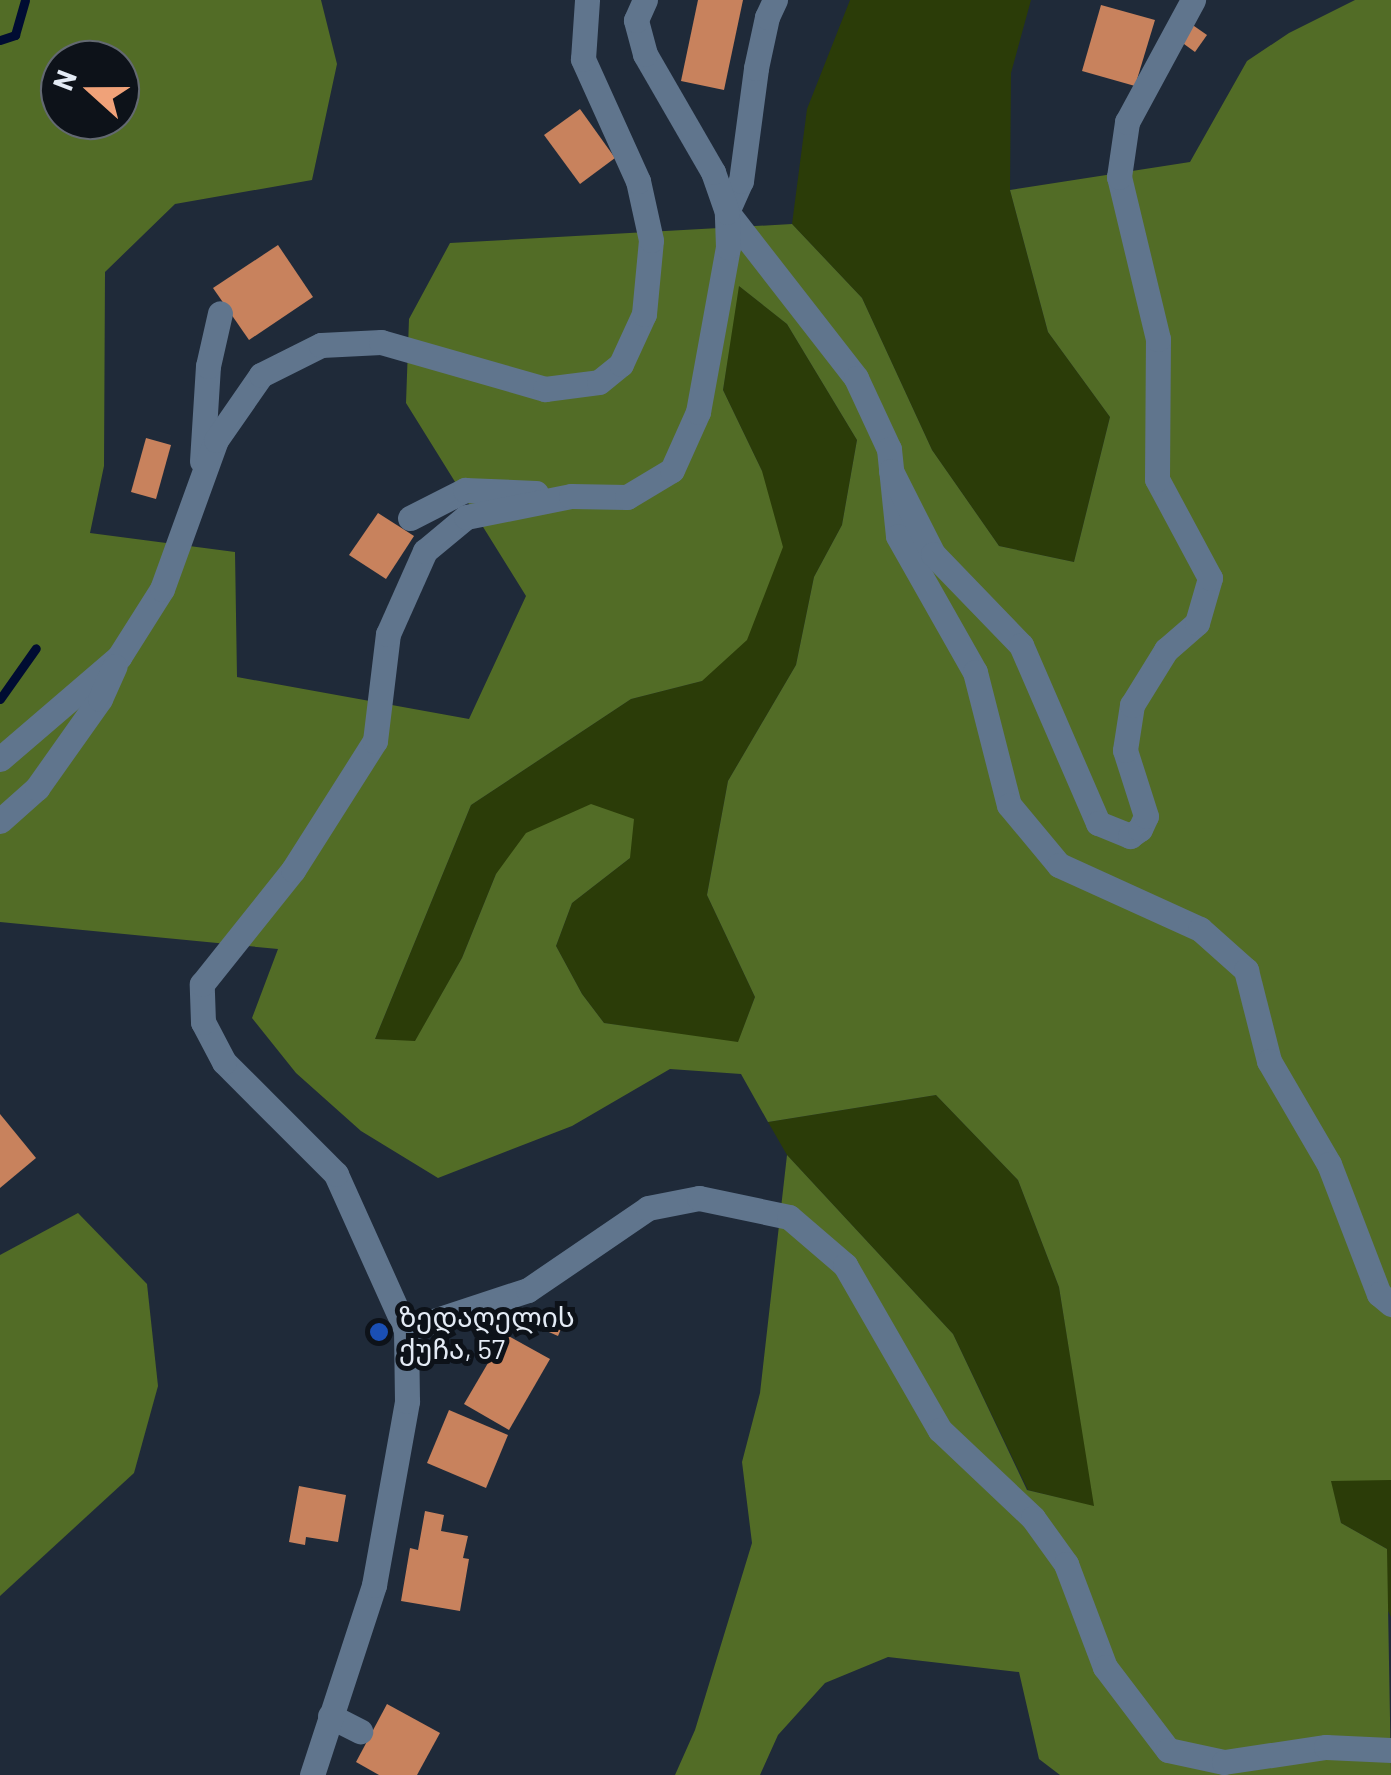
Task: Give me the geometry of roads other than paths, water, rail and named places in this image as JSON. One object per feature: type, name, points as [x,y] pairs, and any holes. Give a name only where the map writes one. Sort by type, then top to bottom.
[{"type":"street","points":[[0,821],[37,788],[100,699],[119,657],[162,588],[216,440],[261,376],[322,345],[382,342],[545,389],[600,382],[621,364],[644,314],[651,240],[638,181],[582,60],[587,0]]},
{"type":"street","points":[[410,518],[465,490],[627,497],[672,470],[698,412],[728,248],[727,212],[713,172],[644,54],[636,20],[646,0]]},
{"type":"street","points":[[727,212],[741,182],[756,68],[767,18],[776,0]]},
{"type":"street","points":[[891,471],[933,554],[1021,645],[1098,823],[1130,836],[1140,829],[1146,816],[1124,750],[1132,705],[1166,650],[1198,622],[1210,578],[1157,478],[1158,340],[1119,177],[1128,122],[1193,0]]},
{"type":"street","points":[[727,212],[856,378],[889,449],[898,536],[975,672],[1008,806],[1059,866],[1200,929],[1246,970],[1269,1061],[1329,1164],[1380,1294],[1391,1304]]},
{"type":"street","points":[[202,481],[206,382],[220,313]]},
{"type":"street","points":[[312,1775],[374,1585],[407,1401],[406,1330],[336,1174],[224,1062],[203,1022],[202,984],[293,870],[375,741],[388,634],[424,550],[466,517],[571,496]]},
{"type":"street","points":[[0,758],[119,657]]},
{"type":"street","points":[[406,1330],[528,1290],[648,1208],[699,1198],[788,1216],[846,1265],[940,1430],[1033,1518],[1066,1564],[1105,1667],[1168,1750],[1224,1762],[1326,1747],[1391,1750]]},
{"type":"street","points":[[330,1716],[360,1731]]},
{"type":"waterway","points":[[0,40],[15,35],[25,0]]},
{"type":"waterway","points":[[0,699],[36,648]]},
{"type":"place","name":"ზედაღელის ქუჩა, 57","points":[[379,1332]]}]
